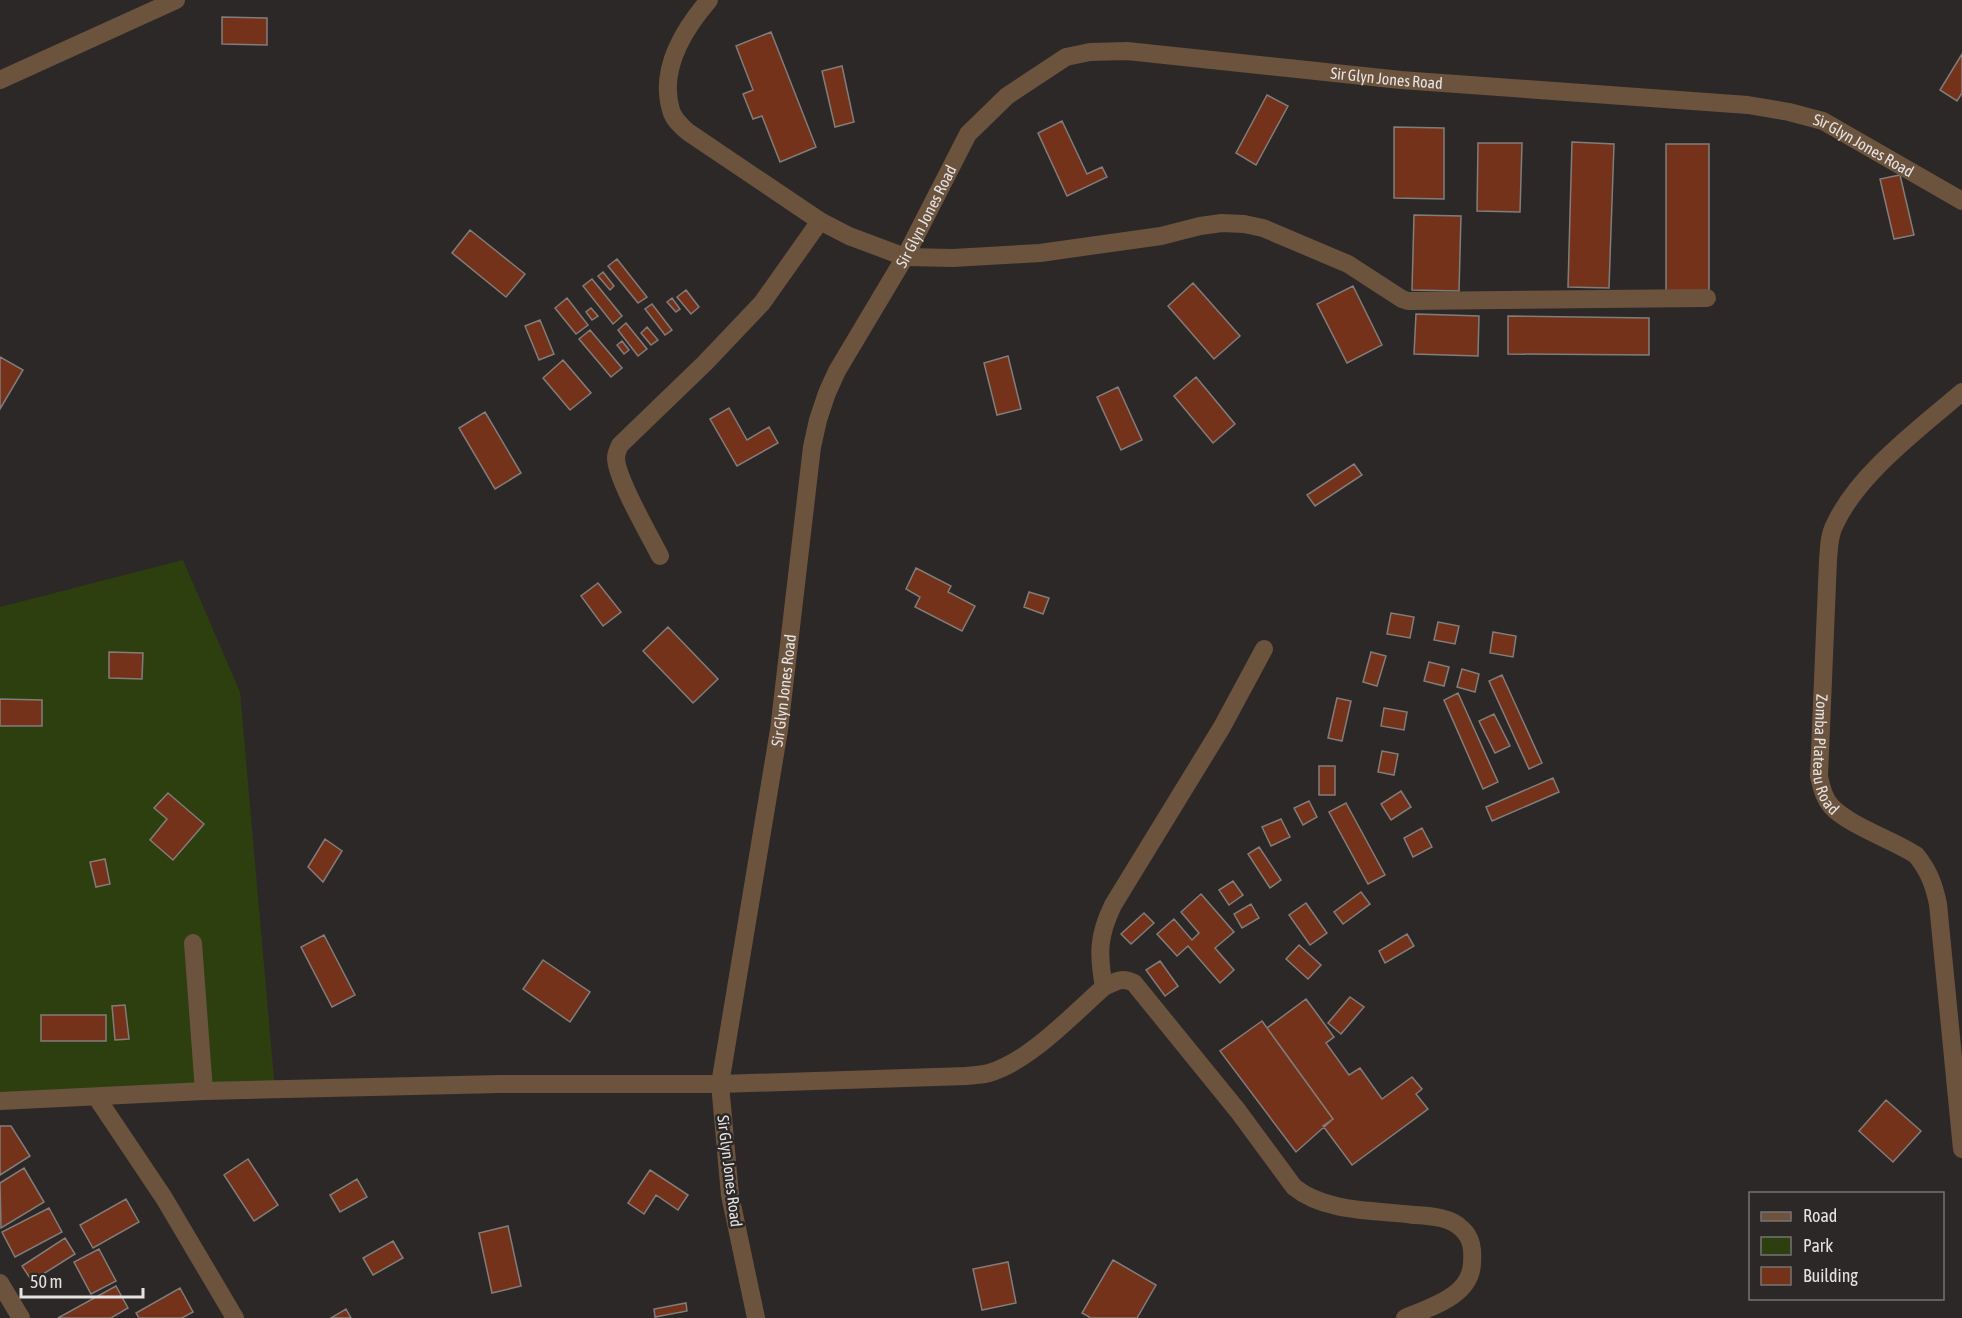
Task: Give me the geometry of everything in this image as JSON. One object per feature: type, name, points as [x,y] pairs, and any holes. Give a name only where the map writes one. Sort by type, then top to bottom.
[{"type":"street","points":[[0,80],[176,0]]},
{"type":"street","points":[[709,0],[686,30],[673,57],[669,96],[671,112],[678,123],[820,221],[849,236],[905,257],[964,258],[1040,253],[1161,236],[1200,226],[1222,223],[1244,224],[1263,228],[1348,264],[1408,301],[1707,298]]},
{"type":"street","name":"Sir Glyn Jones Road","points":[[756,1318],[730,1195],[720,1084],[778,730],[812,447],[818,420],[837,371],[905,257],[968,134],[1006,96],[1066,57],[1090,52],[1127,51],[1401,80],[1748,105],[1823,121],[1962,201]]},
{"type":"street","points":[[660,556],[616,465],[617,451],[620,445],[705,363],[762,303],[820,221]]},
{"type":"street","name":"Zomba Plateau Road","points":[[1962,392],[1866,478],[1845,505],[1834,526],[1828,560],[1819,776],[1822,789],[1831,807],[1843,816],[1916,855],[1933,881],[1938,904],[1962,1149]]},
{"type":"street","points":[[1104,987],[1099,962],[1100,939],[1104,923],[1222,728],[1264,649]]},
{"type":"street","points":[[193,943],[204,1091]]},
{"type":"street","points":[[0,1101],[204,1091],[500,1084],[720,1084],[988,1074],[1028,1053],[1104,987],[1126,979],[1134,983],[1238,1111],[1294,1187],[1303,1194],[1342,1207],[1452,1221],[1470,1238],[1473,1251],[1472,1268],[1463,1286],[1449,1299],[1405,1318]]},
{"type":"street","points":[[97,1098],[164,1198],[235,1318]]},
{"type":"street","points":[[0,1283],[21,1318]]},
{"type":"green space","points":[[183,560],[240,692],[275,1090],[0,1095],[0,607]]},
{"type":"building","points":[[222,17],[267,18],[267,45],[222,44]]},
{"type":"building","points":[[771,32],[816,147],[780,162],[762,116],[753,119],[743,94],[753,90],[736,46]]},
{"type":"building","points":[[1962,54],[1962,93],[1957,101],[1940,90]]},
{"type":"building","points":[[842,66],[854,122],[835,127],[822,71]]},
{"type":"building","points":[[1267,95],[1288,106],[1256,165],[1236,153]]},
{"type":"building","points":[[1062,121],[1087,174],[1102,167],[1107,177],[1067,196],[1038,133]]},
{"type":"building","points":[[1394,127],[1444,128],[1444,199],[1394,198]]},
{"type":"building","points":[[1572,142],[1614,144],[1609,288],[1568,287]]},
{"type":"building","points":[[1478,143],[1522,143],[1520,212],[1477,211]]},
{"type":"building","points":[[1666,144],[1709,144],[1709,293],[1666,293]]},
{"type":"building","points":[[1900,175],[1914,235],[1894,239],[1880,179]]},
{"type":"building","points":[[1414,215],[1461,216],[1459,291],[1412,290]]},
{"type":"building","points":[[470,230],[525,274],[506,297],[452,253]]},
{"type":"building","points":[[617,259],[647,297],[638,303],[608,266]]},
{"type":"building","points":[[603,272],[614,286],[610,290],[598,276]]},
{"type":"building","points":[[592,279],[622,316],[613,324],[583,286]]},
{"type":"building","points":[[1193,283],[1240,336],[1214,359],[1168,306]]},
{"type":"building","points":[[1353,286],[1382,345],[1347,363],[1317,304]]},
{"type":"building","points":[[686,290],[699,307],[691,314],[677,297]]},
{"type":"building","points":[[567,298],[588,325],[576,334],[555,308]]},
{"type":"building","points":[[672,298],[680,309],[676,312],[667,302]]},
{"type":"building","points":[[652,304],[672,330],[665,335],[645,309]]},
{"type":"building","points":[[591,308],[598,316],[592,320],[586,312]]},
{"type":"building","points":[[1416,314],[1479,316],[1478,356],[1414,354]]},
{"type":"building","points":[[1508,316],[1649,318],[1649,355],[1508,354]]},
{"type":"building","points":[[540,320],[554,354],[539,360],[525,326]]},
{"type":"building","points":[[626,323],[647,349],[638,356],[618,330]]},
{"type":"building","points":[[647,327],[658,340],[651,345],[641,333]]},
{"type":"building","points":[[590,330],[622,368],[611,377],[579,339]]},
{"type":"building","points":[[622,341],[629,350],[624,354],[617,345]]},
{"type":"building","points":[[1008,356],[1021,409],[997,415],[984,363]]},
{"type":"building","points":[[0,357],[23,370],[0,409]]},
{"type":"building","points":[[563,360],[591,393],[570,410],[543,378]]},
{"type":"building","points":[[1196,377],[1235,424],[1213,443],[1174,396]]},
{"type":"building","points":[[1118,387],[1142,440],[1121,450],[1097,397]]},
{"type":"building","points":[[729,408],[747,440],[769,427],[778,443],[737,466],[710,419]]},
{"type":"building","points":[[485,412],[521,473],[495,489],[459,428]]},
{"type":"building","points":[[1354,464],[1362,475],[1315,506],[1307,495]]},
{"type":"building","points":[[916,568],[951,586],[948,592],[975,606],[962,631],[915,607],[920,597],[906,589]]},
{"type":"building","points":[[598,583],[621,612],[603,626],[581,596]]},
{"type":"building","points":[[1029,592],[1049,598],[1043,614],[1024,607]]},
{"type":"building","points":[[1391,613],[1414,617],[1410,638],[1387,634]]},
{"type":"building","points":[[1438,622],[1459,626],[1455,644],[1434,640]]},
{"type":"building","points":[[668,627],[718,679],[693,703],[643,651]]},
{"type":"building","points":[[1493,632],[1516,636],[1513,657],[1490,653]]},
{"type":"building","points":[[109,652],[143,653],[142,679],[109,678]]},
{"type":"building","points":[[1371,652],[1386,656],[1377,686],[1363,682]]},
{"type":"building","points":[[1429,662],[1449,667],[1444,686],[1424,681]]},
{"type":"building","points":[[1462,669],[1479,674],[1475,692],[1457,687]]},
{"type":"building","points":[[1502,675],[1542,763],[1529,769],[1489,681]]},
{"type":"building","points":[[1458,693],[1498,782],[1483,789],[1444,700]]},
{"type":"building","points":[[1337,698],[1351,701],[1342,741],[1328,738]]},
{"type":"building","points":[[0,699],[42,700],[42,726],[0,726]]},
{"type":"building","points":[[1384,708],[1407,712],[1404,730],[1381,726]]},
{"type":"building","points":[[1494,714],[1510,746],[1495,753],[1479,721]]},
{"type":"building","points":[[1382,751],[1398,754],[1394,775],[1378,772]]},
{"type":"building","points":[[1319,766],[1335,766],[1335,795],[1319,795]]},
{"type":"building","points":[[1553,778],[1559,792],[1492,821],[1486,807]]},
{"type":"building","points":[[1401,791],[1411,807],[1391,820],[1381,804]]},
{"type":"building","points":[[168,793],[204,824],[173,860],[150,840],[167,819],[154,808]]},
{"type":"building","points":[[1309,801],[1317,817],[1303,825],[1294,808]]},
{"type":"building","points":[[1346,803],[1385,875],[1368,884],[1329,812]]},
{"type":"building","points":[[1281,819],[1290,837],[1271,846],[1262,827]]},
{"type":"building","points":[[1422,828],[1432,847],[1413,857],[1404,838]]},
{"type":"building","points":[[325,839],[342,851],[323,882],[308,867]]},
{"type":"building","points":[[1259,847],[1281,880],[1270,888],[1248,854]]},
{"type":"building","points":[[105,859],[110,884],[96,887],[90,862]]},
{"type":"building","points":[[1233,881],[1243,895],[1229,905],[1219,890]]},
{"type":"building","points":[[1361,892],[1370,904],[1343,924],[1334,912]]},
{"type":"building","points":[[1201,894],[1234,932],[1215,948],[1234,970],[1220,983],[1188,946],[1177,956],[1157,934],[1174,919],[1192,940],[1199,933],[1181,912]]},
{"type":"building","points":[[1306,903],[1327,933],[1310,945],[1289,915]]},
{"type":"building","points":[[1251,904],[1259,918],[1242,928],[1234,914]]},
{"type":"building","points":[[1144,913],[1154,923],[1131,944],[1121,934]]},
{"type":"building","points":[[1407,934],[1414,946],[1385,963],[1379,951]]},
{"type":"building","points":[[324,935],[355,995],[332,1007],[301,947]]},
{"type":"building","points":[[1299,945],[1321,965],[1308,979],[1286,959]]},
{"type":"building","points":[[543,960],[590,992],[570,1022],[523,989]]},
{"type":"building","points":[[1160,961],[1178,986],[1165,996],[1146,970]]},
{"type":"building","points":[[1350,997],[1364,1007],[1341,1034],[1328,1023]]},
{"type":"building","points":[[1306,999],[1334,1037],[1326,1043],[1349,1075],[1360,1068],[1382,1099],[1412,1077],[1422,1089],[1416,1094],[1428,1109],[1352,1165],[1323,1126],[1333,1119],[1267,1028]]},
{"type":"building","points":[[125,1005],[129,1039],[115,1040],[112,1006]]},
{"type":"building","points":[[41,1015],[106,1015],[106,1041],[41,1041]]},
{"type":"building","points":[[1262,1021],[1333,1119],[1296,1152],[1220,1051]]},
{"type":"building","points":[[1886,1100],[1921,1131],[1893,1162],[1859,1131]]},
{"type":"building","points":[[0,1126],[11,1126],[30,1156],[0,1175]]},
{"type":"building","points":[[248,1159],[278,1205],[254,1221],[224,1175]]},
{"type":"building","points":[[24,1168],[44,1202],[1,1228],[0,1183]]},
{"type":"building","points":[[650,1170],[688,1195],[678,1210],[656,1195],[644,1214],[628,1203]]},
{"type":"building","points":[[357,1179],[367,1197],[340,1212],[330,1195]]},
{"type":"building","points":[[126,1199],[139,1222],[93,1248],[80,1225]]},
{"type":"building","points":[[49,1208],[62,1232],[15,1257],[2,1232]]},
{"type":"building","points":[[508,1226],[521,1286],[492,1293],[479,1233]]},
{"type":"building","points":[[65,1238],[75,1254],[32,1281],[22,1266]]},
{"type":"building","points":[[393,1241],[403,1258],[373,1275],[363,1258]]},
{"type":"building","points":[[99,1249],[116,1281],[91,1294],[74,1262]]},
{"type":"building","points":[[1113,1260],[1156,1285],[1137,1318],[1091,1318],[1082,1313]]},
{"type":"building","points":[[1008,1262],[1016,1303],[982,1310],[973,1269]]},
{"type":"building","points":[[116,1286],[128,1308],[111,1318],[58,1318]]},
{"type":"building","points":[[180,1288],[193,1312],[182,1318],[139,1318],[136,1313]]},
{"type":"building","points":[[686,1303],[687,1311],[655,1317],[654,1309]]},
{"type":"building","points":[[346,1309],[351,1318],[331,1318]]}]
